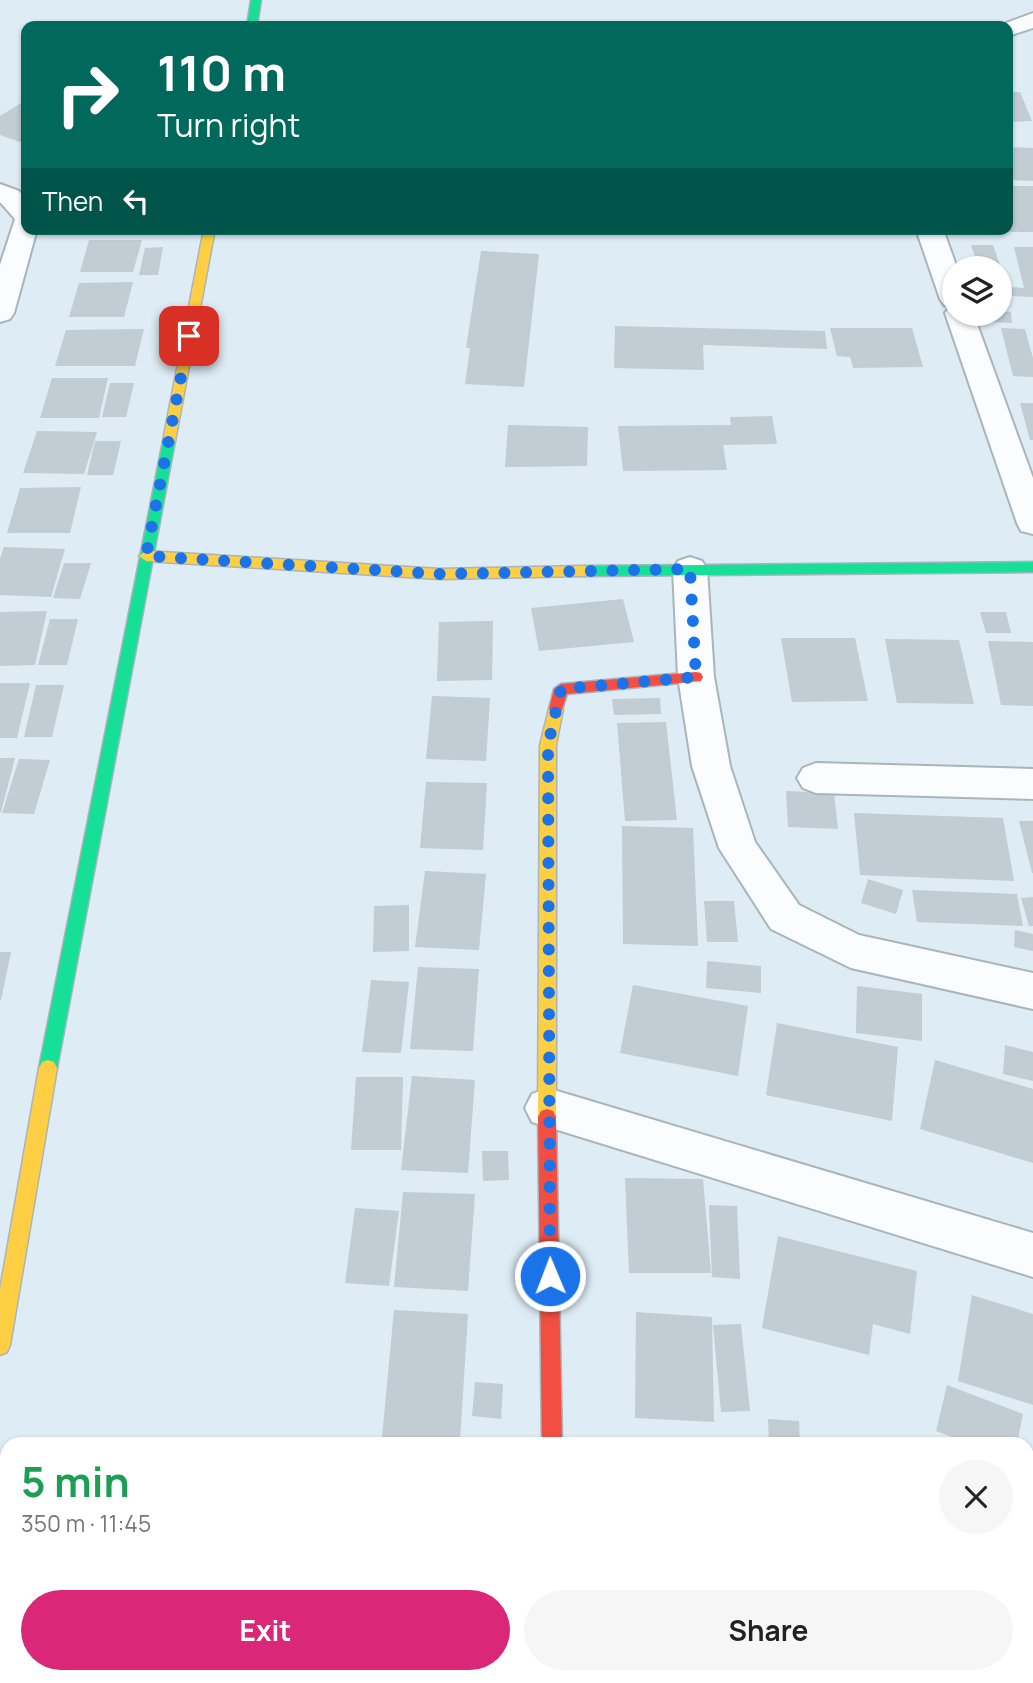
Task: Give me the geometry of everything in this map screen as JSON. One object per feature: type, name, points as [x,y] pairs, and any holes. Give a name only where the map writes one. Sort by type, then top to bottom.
[{"type":"street","points":[[253,21],[256,0]]},
{"type":"street","points":[[1013,27],[1033,20]]},
{"type":"street","points":[[0,192],[10,197],[21,209]]},
{"type":"street","points":[[0,313],[22,235]]},
{"type":"street","points":[[0,1345],[57,1019],[209,235]]},
{"type":"street","points":[[931,235],[942,265]]},
{"type":"street","points":[[964,326],[1033,523]]},
{"type":"street","points":[[146,556],[440,574],[1033,567]]},
{"type":"street","points":[[690,569],[696,677],[711,766],[738,848],[785,917],[851,951],[1033,991]]},
{"type":"street","points":[[552,1437],[547,1108],[548,745],[561,689],[696,677]]},
{"type":"street","points":[[816,778],[1033,784]]},
{"type":"street","points":[[547,1108],[1033,1255]]},
{"type":"building","points":[[1013,92],[1020,92],[1032,121],[1013,122]]},
{"type":"building","points":[[21,103],[21,141],[0,135],[0,116]]},
{"type":"building","points":[[1013,147],[1033,148],[1033,181],[1013,180]]},
{"type":"building","points":[[1013,186],[1033,186],[1033,232],[1013,232]]},
{"type":"building","points":[[89,240],[142,240],[133,272],[80,272]]},
{"type":"building","points":[[971,245],[993,245],[997,256],[975,256]]},
{"type":"building","points":[[163,247],[158,275],[139,275],[145,248]]},
{"type":"building","points":[[1014,247],[1033,247],[1033,297],[1012,296],[1012,287],[1024,288]]},
{"type":"building","points":[[481,251],[539,254],[524,387],[465,384],[470,348],[466,348]]},
{"type":"building","points":[[133,282],[124,317],[69,317],[79,283]]},
{"type":"building","points":[[615,326],[825,331],[827,349],[703,345],[704,370],[614,368]]},
{"type":"building","points":[[830,328],[912,328],[923,367],[853,368],[850,357],[837,356]]},
{"type":"building","points":[[1001,328],[1025,329],[1033,358],[1033,377],[1013,376]]},
{"type":"building","points":[[144,329],[135,366],[55,366],[66,330]]},
{"type":"building","points":[[52,378],[108,378],[99,418],[40,418]]},
{"type":"building","points":[[110,383],[134,383],[126,417],[102,417]]},
{"type":"building","points":[[1020,403],[1033,403],[1033,440],[1030,440]]},
{"type":"building","points":[[772,416],[777,444],[723,445],[727,470],[623,471],[618,426],[731,425],[730,417]]},
{"type":"building","points":[[508,425],[588,427],[587,466],[505,467]]},
{"type":"building","points":[[37,431],[97,432],[84,474],[23,473]]},
{"type":"building","points":[[95,441],[121,441],[113,475],[87,475]]},
{"type":"building","points":[[81,487],[70,533],[7,533],[20,488]]},
{"type":"building","points":[[4,547],[65,549],[51,597],[0,595],[0,559]]},
{"type":"building","points":[[64,563],[91,563],[80,599],[53,598]]},
{"type":"building","points":[[623,599],[634,642],[539,651],[531,608]]},
{"type":"building","points":[[47,611],[35,665],[0,666],[0,612]]},
{"type":"building","points":[[980,612],[1006,612],[1011,633],[986,633]]},
{"type":"building","points":[[50,619],[78,619],[67,665],[38,665]]},
{"type":"building","points":[[493,621],[492,680],[437,681],[439,622]]},
{"type":"building","points":[[781,638],[855,638],[868,701],[792,702]]},
{"type":"building","points":[[885,639],[959,640],[974,704],[897,703]]},
{"type":"building","points":[[988,641],[1033,642],[1033,706],[1001,705]]},
{"type":"building","points":[[0,683],[30,683],[17,738],[0,738]]},
{"type":"building","points":[[36,685],[64,685],[52,737],[24,737]]},
{"type":"building","points":[[432,696],[490,698],[486,761],[426,759]]},
{"type":"building","points":[[660,698],[661,714],[614,715],[612,699]]},
{"type":"building","points":[[666,722],[677,820],[625,821],[617,723]]},
{"type":"building","points":[[0,758],[15,758],[1,812],[0,812]]},
{"type":"building","points":[[19,759],[50,760],[34,814],[2,813]]},
{"type":"building","points":[[426,782],[487,783],[483,850],[420,848]]},
{"type":"building","points":[[786,791],[834,793],[838,829],[788,827]]},
{"type":"building","points":[[854,813],[1003,818],[1014,881],[860,875]]},
{"type":"building","points":[[1019,821],[1033,821],[1033,873],[1032,873]]},
{"type":"building","points":[[622,826],[693,828],[698,946],[623,944]]},
{"type":"building","points":[[425,871],[486,874],[479,950],[415,947]]},
{"type":"building","points":[[868,879],[903,890],[896,914],[861,903]]},
{"type":"building","points":[[912,890],[1017,894],[1023,926],[917,922]]},
{"type":"building","points":[[1033,897],[1033,926],[1029,926],[1021,898]]},
{"type":"building","points":[[704,901],[734,901],[738,942],[707,942]]},
{"type":"building","points":[[409,905],[409,951],[373,952],[374,906]]},
{"type":"building","points":[[1015,930],[1033,934],[1033,951],[1014,947]]},
{"type":"building","points":[[0,952],[11,952],[1,1000],[0,1000]]},
{"type":"building","points":[[707,961],[761,966],[761,993],[706,988]]},
{"type":"building","points":[[418,967],[479,969],[473,1051],[410,1049]]},
{"type":"building","points":[[371,980],[409,982],[401,1053],[362,1052]]},
{"type":"building","points":[[633,985],[748,1006],[738,1076],[620,1053]]},
{"type":"building","points":[[857,986],[922,994],[922,1041],[856,1033]]},
{"type":"building","points":[[777,1023],[898,1047],[892,1121],[766,1095]]},
{"type":"building","points":[[1005,1045],[1033,1052],[1033,1081],[1003,1074]]},
{"type":"building","points":[[935,1060],[1033,1089],[1033,1163],[920,1129]]},
{"type":"building","points":[[412,1076],[475,1080],[468,1173],[401,1170]]},
{"type":"building","points":[[356,1077],[403,1077],[401,1150],[351,1150]]},
{"type":"building","points":[[482,1151],[508,1151],[509,1180],[483,1181]]},
{"type":"building","points":[[625,1178],[703,1179],[711,1273],[629,1273]]},
{"type":"building","points":[[403,1192],[475,1194],[468,1291],[394,1287]]},
{"type":"building","points":[[709,1205],[737,1206],[740,1279],[712,1277]]},
{"type":"building","points":[[355,1208],[399,1211],[389,1286],[345,1283]]},
{"type":"building","points":[[778,1236],[917,1271],[910,1334],[873,1324],[869,1355],[762,1328]]},
{"type":"building","points":[[972,1295],[1033,1314],[1033,1405],[958,1381]]},
{"type":"building","points":[[394,1310],[468,1314],[460,1437],[382,1437]]},
{"type":"building","points":[[636,1312],[712,1317],[714,1422],[635,1418]]},
{"type":"building","points":[[741,1324],[750,1411],[721,1412],[713,1325]]},
{"type":"building","points":[[475,1382],[503,1384],[501,1419],[472,1416]]},
{"type":"building","points":[[947,1385],[1023,1414],[1018,1437],[952,1437],[936,1431]]},
{"type":"building","points":[[768,1419],[799,1421],[800,1437],[769,1437]]},
{"type":"traffic: fast","points":[[253,21],[256,0]]},
{"type":"traffic: fast","points":[[48,1068],[169,441]]},
{"type":"traffic: fast","points":[[585,571],[1033,567]]},
{"type":"traffic: slow","points":[[169,441],[209,235]]},
{"type":"traffic: slow","points":[[146,556],[440,574],[585,571]]},
{"type":"traffic: slow","points":[[547,1117],[548,745],[556,709]]},
{"type":"traffic: slow","points":[[0,1345],[48,1068]]},
{"type":"traffic: jam","points":[[556,709],[561,689],[696,677]]},
{"type":"traffic: jam","points":[[547,1117],[552,1437]]},
{"type":"route","points":[[189,336],[146,556],[440,574],[690,569],[696,677],[561,689],[548,745],[547,1108],[550,1276]]}]
